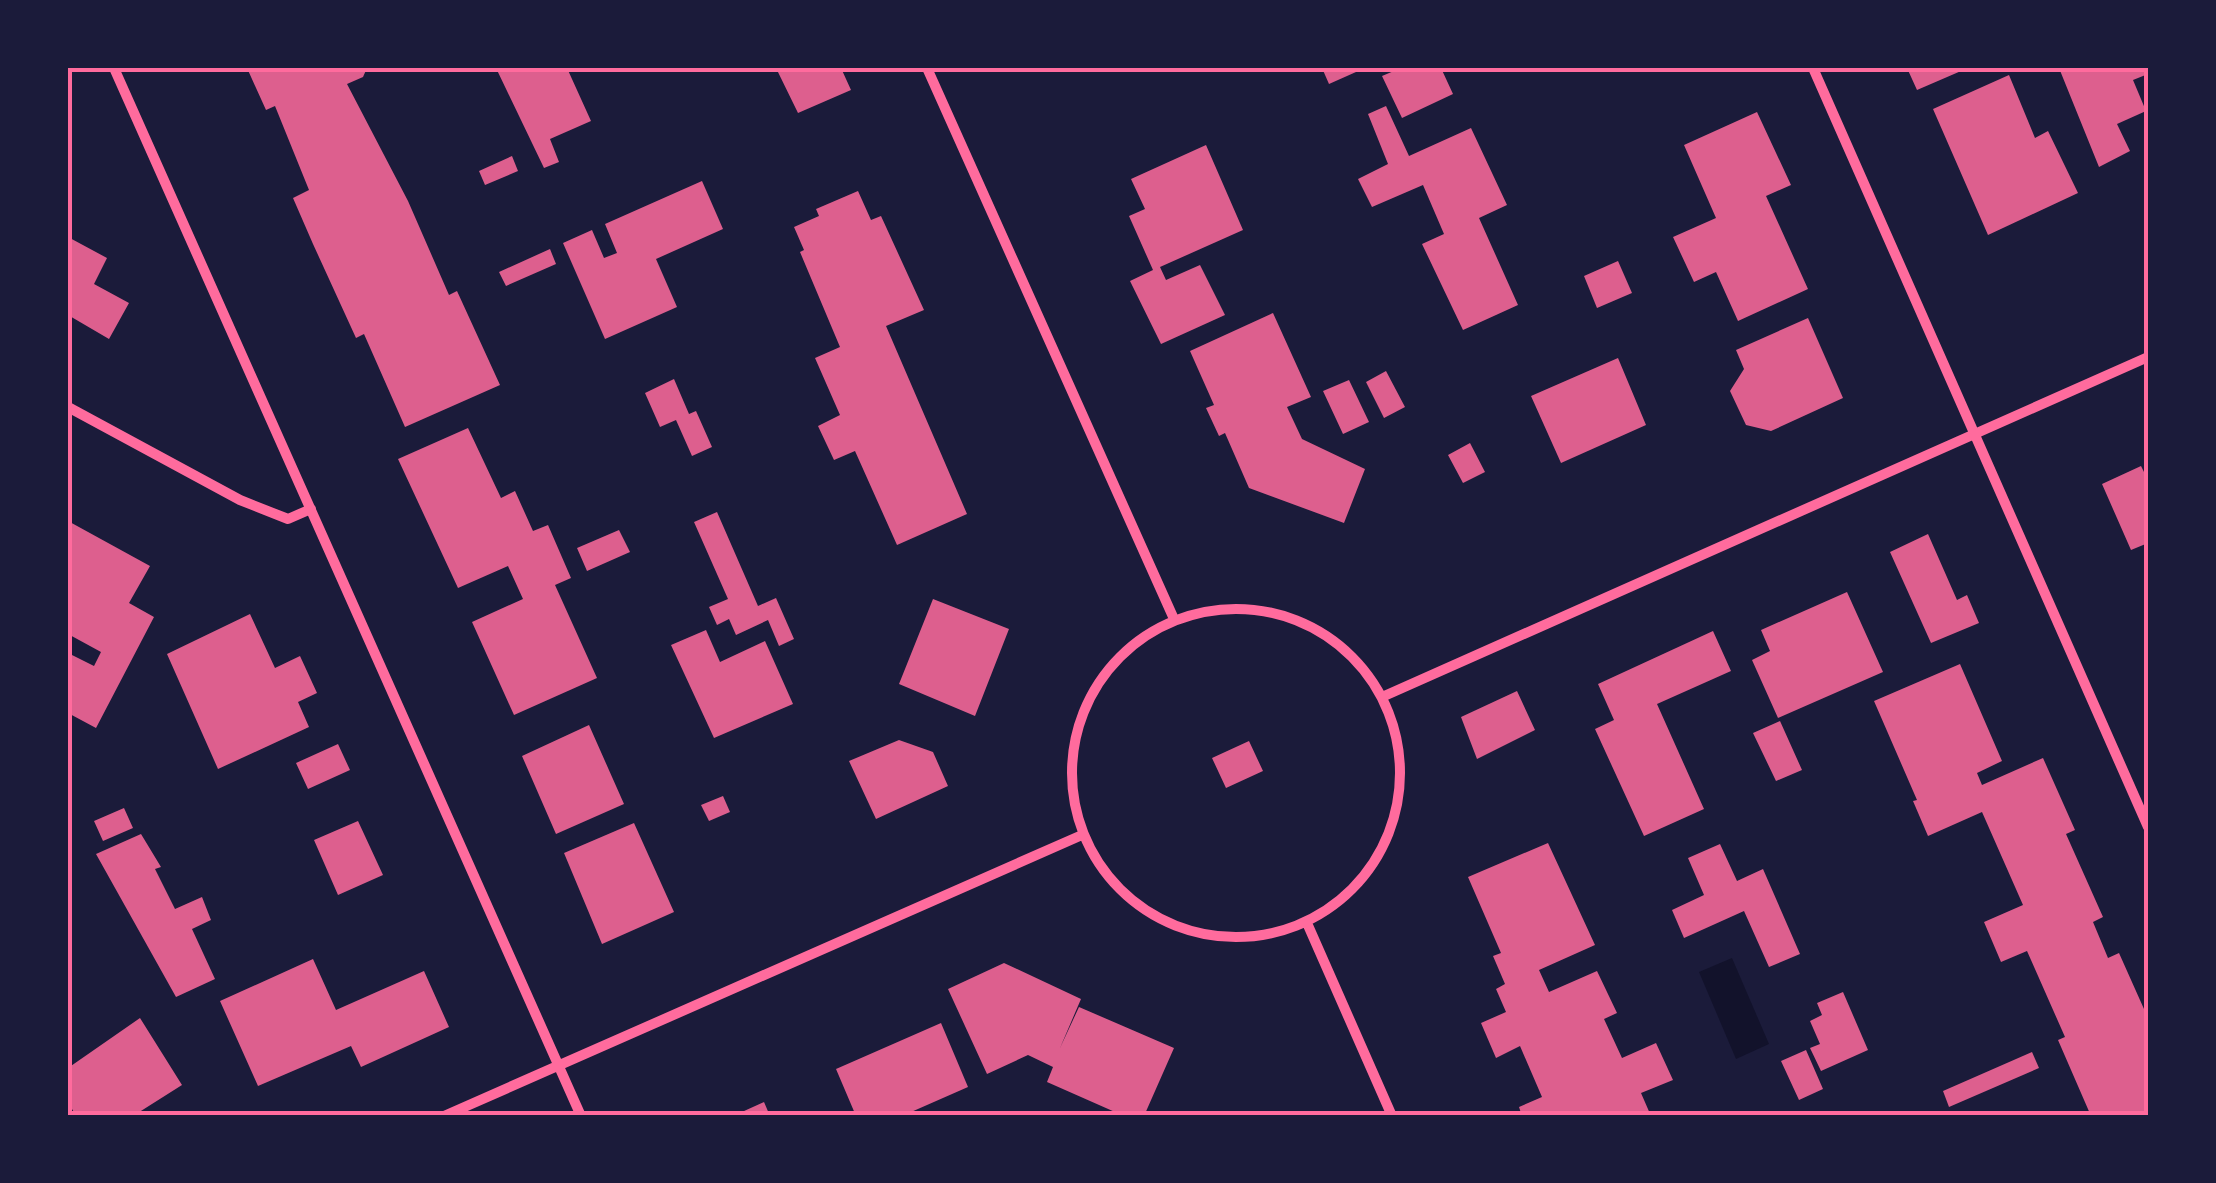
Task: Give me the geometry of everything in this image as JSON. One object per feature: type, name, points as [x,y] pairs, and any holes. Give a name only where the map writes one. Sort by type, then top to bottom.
[{"type":"street","points":[[114,68],[581,1116]]},
{"type":"street","points":[[927,68],[1174,619]]},
{"type":"street","points":[[1813,68],[2148,827]]},
{"type":"street","points":[[1382,697],[2148,357]]},
{"type":"street","points":[[68,407],[240,500],[288,519],[311,510]]},
{"type":"street","points":[[1222,608],[1270,611],[1300,622],[1354,657],[1382,697],[1400,747],[1400,800],[1383,851],[1350,894],[1307,924],[1254,938],[1201,936],[1151,916],[1110,880],[1082,835],[1071,784],[1075,732],[1096,684],[1130,646],[1174,619],[1222,608]]},
{"type":"street","points":[[444,1116],[1082,835]]},
{"type":"street","points":[[1307,924],[1392,1116]]},
{"type":"shaded area","points":[[1732,958],[1769,1044],[1736,1059],[1699,972]]},
{"type":"building","points":[[247,68],[367,68],[363,77],[347,84],[408,201],[449,295],[457,291],[500,385],[405,427],[364,334],[356,338],[313,244],[293,198],[309,190],[275,106],[266,110]]},
{"type":"building","points":[[496,68],[567,68],[591,121],[550,139],[559,162],[544,168]]},
{"type":"building","points":[[776,68],[841,68],[851,90],[798,113]]},
{"type":"building","points":[[1322,68],[1365,68],[1329,84]]},
{"type":"building","points":[[1401,68],[1441,68],[1453,94],[1402,118],[1382,76]]},
{"type":"building","points":[[1907,68],[1968,68],[1917,90]]},
{"type":"building","points":[[2059,68],[2148,68],[2148,74],[2133,80],[2146,111],[2117,124],[2130,151],[2099,167]]},
{"type":"building","points":[[2009,75],[2035,138],[2048,131],[2078,193],[1988,235],[1933,109]]},
{"type":"building","points":[[1386,106],[1409,156],[1471,128],[1507,205],[1479,218],[1518,305],[1463,330],[1422,244],[1444,234],[1423,185],[1372,207],[1358,179],[1388,164],[1368,114]]},
{"type":"building","points":[[1757,112],[1791,185],[1766,196],[1808,289],[1738,321],[1716,272],[1694,282],[1673,237],[1716,218],[1684,145]]},
{"type":"building","points":[[1206,145],[1243,230],[1160,267],[1166,280],[1200,265],[1225,315],[1161,344],[1130,281],[1153,270],[1129,216],[1145,209],[1131,179]]},
{"type":"building","points":[[512,156],[518,171],[485,185],[479,171]]},
{"type":"building","points":[[702,181],[723,229],[656,259],[677,307],[605,339],[563,243],[592,230],[604,258],[617,253],[605,224]]},
{"type":"building","points":[[858,191],[871,220],[881,216],[924,310],[886,326],[967,514],[897,545],[855,451],[834,460],[818,426],[840,415],[815,358],[840,347],[800,252],[804,250],[794,227],[819,216],[816,209]]},
{"type":"building","points":[[68,237],[107,258],[94,284],[129,303],[109,339],[68,315]]},
{"type":"building","points":[[550,249],[556,264],[506,286],[499,272]]},
{"type":"building","points":[[1618,261],[1632,293],[1597,308],[1584,276]]},
{"type":"building","points":[[1273,313],[1311,397],[1287,407],[1302,439],[1365,469],[1344,523],[1249,488],[1225,433],[1219,436],[1206,408],[1214,405],[1190,351]]},
{"type":"building","points":[[1808,318],[1843,398],[1771,431],[1746,425],[1730,391],[1744,369],[1736,350]]},
{"type":"building","points":[[1618,358],[1646,425],[1561,463],[1531,396]]},
{"type":"building","points":[[1386,371],[1405,407],[1384,418],[1366,382]]},
{"type":"building","points":[[674,379],[689,414],[696,411],[712,447],[692,456],[676,420],[660,427],[645,393]]},
{"type":"building","points":[[1349,380],[1369,422],[1343,434],[1323,391]]},
{"type":"building","points":[[468,428],[501,498],[515,491],[533,531],[548,525],[571,578],[555,585],[597,678],[514,715],[472,622],[523,599],[508,566],[458,588],[398,459]]},
{"type":"building","points":[[1470,443],[1485,472],[1463,483],[1448,455]]},
{"type":"building","points":[[2141,466],[2145,474],[2148,472],[2148,543],[2131,550],[2102,484]]},
{"type":"building","points":[[717,512],[758,606],[776,598],[794,639],[779,646],[768,620],[736,635],[729,619],[717,625],[709,607],[728,599],[694,522]]},
{"type":"building","points":[[68,521],[150,566],[129,603],[154,617],[96,728],[68,713],[68,653],[94,666],[101,652],[68,634]]},
{"type":"building","points":[[619,530],[630,552],[587,571],[577,548]]},
{"type":"building","points":[[1928,534],[1957,600],[1967,595],[1979,623],[1931,643],[1890,552]]},
{"type":"building","points":[[1847,592],[1883,672],[1778,718],[1752,660],[1770,651],[1761,630]]},
{"type":"building","points":[[933,599],[1009,629],[975,716],[899,684]]},
{"type":"building","points":[[250,614],[275,668],[300,656],[317,693],[298,702],[309,727],[218,769],[167,654]]},
{"type":"building","points":[[706,630],[720,662],[765,641],[793,704],[714,738],[671,645]]},
{"type":"building","points":[[1713,631],[1731,671],[1657,704],[1704,809],[1644,836],[1595,729],[1614,720],[1598,684]]},
{"type":"building","points":[[1960,664],[2002,761],[1977,773],[1982,785],[2043,758],[2075,830],[2066,834],[2103,917],[2093,922],[2108,958],[2119,953],[2148,1018],[2148,1116],[2091,1116],[2058,1040],[2065,1037],[2027,951],[2001,962],[1984,922],[2023,905],[1982,812],[1928,836],[1913,801],[1917,800],[1874,701]]},
{"type":"building","points":[[1517,691],[1535,730],[1477,759],[1461,717]]},
{"type":"building","points":[[1780,721],[1802,770],[1776,781],[1753,733]]},
{"type":"building","points":[[589,725],[624,804],[556,834],[522,756]]},
{"type":"building","points":[[899,740],[933,752],[948,786],[876,819],[849,761]]},
{"type":"building","points":[[1249,741],[1263,771],[1226,788],[1212,758]]},
{"type":"building","points":[[338,744],[350,770],[308,789],[296,763]]},
{"type":"building","points":[[723,796],[730,812],[709,821],[701,805]]},
{"type":"building","points":[[124,808],[133,828],[103,841],[94,821]]},
{"type":"building","points":[[358,821],[383,875],[338,895],[314,840]]},
{"type":"building","points":[[634,823],[674,912],[602,944],[564,853]]},
{"type":"building","points":[[141,834],[161,867],[155,869],[175,909],[202,897],[211,920],[192,929],[215,979],[176,997],[96,854]]},
{"type":"building","points":[[1548,843],[1595,945],[1539,970],[1549,992],[1597,971],[1617,1013],[1604,1019],[1622,1058],[1656,1043],[1673,1080],[1641,1093],[1651,1116],[1522,1116],[1519,1107],[1542,1097],[1520,1046],[1496,1058],[1481,1023],[1506,1012],[1496,989],[1505,984],[1493,956],[1501,953],[1468,877]]},
{"type":"building","points":[[1720,844],[1737,881],[1763,869],[1800,954],[1769,967],[1744,911],[1684,938],[1672,910],[1704,895],[1688,858]]},
{"type":"building","points":[[313,959],[336,1010],[424,971],[449,1027],[361,1067],[351,1046],[258,1086],[220,1001]]},
{"type":"building","points":[[1004,963],[1081,999],[1060,1048],[1079,1007],[1174,1048],[1144,1116],[1124,1116],[1047,1082],[1053,1067],[1028,1055],[987,1074],[948,989]]},
{"type":"building","points":[[1843,992],[1868,1050],[1821,1071],[1810,1048],[1820,1044],[1810,1021],[1822,1015],[1817,1003]]},
{"type":"building","points":[[140,1018],[182,1085],[133,1116],[76,1116],[68,1102],[68,1068]]},
{"type":"building","points":[[941,1023],[968,1087],[902,1116],[856,1116],[836,1069]]},
{"type":"building","points":[[1806,1050],[1823,1089],[1799,1100],[1781,1061]]},
{"type":"building","points":[[2032,1052],[2039,1068],[1949,1107],[1943,1091]]},
{"type":"building","points":[[764,1102],[770,1116],[733,1116]]}]
